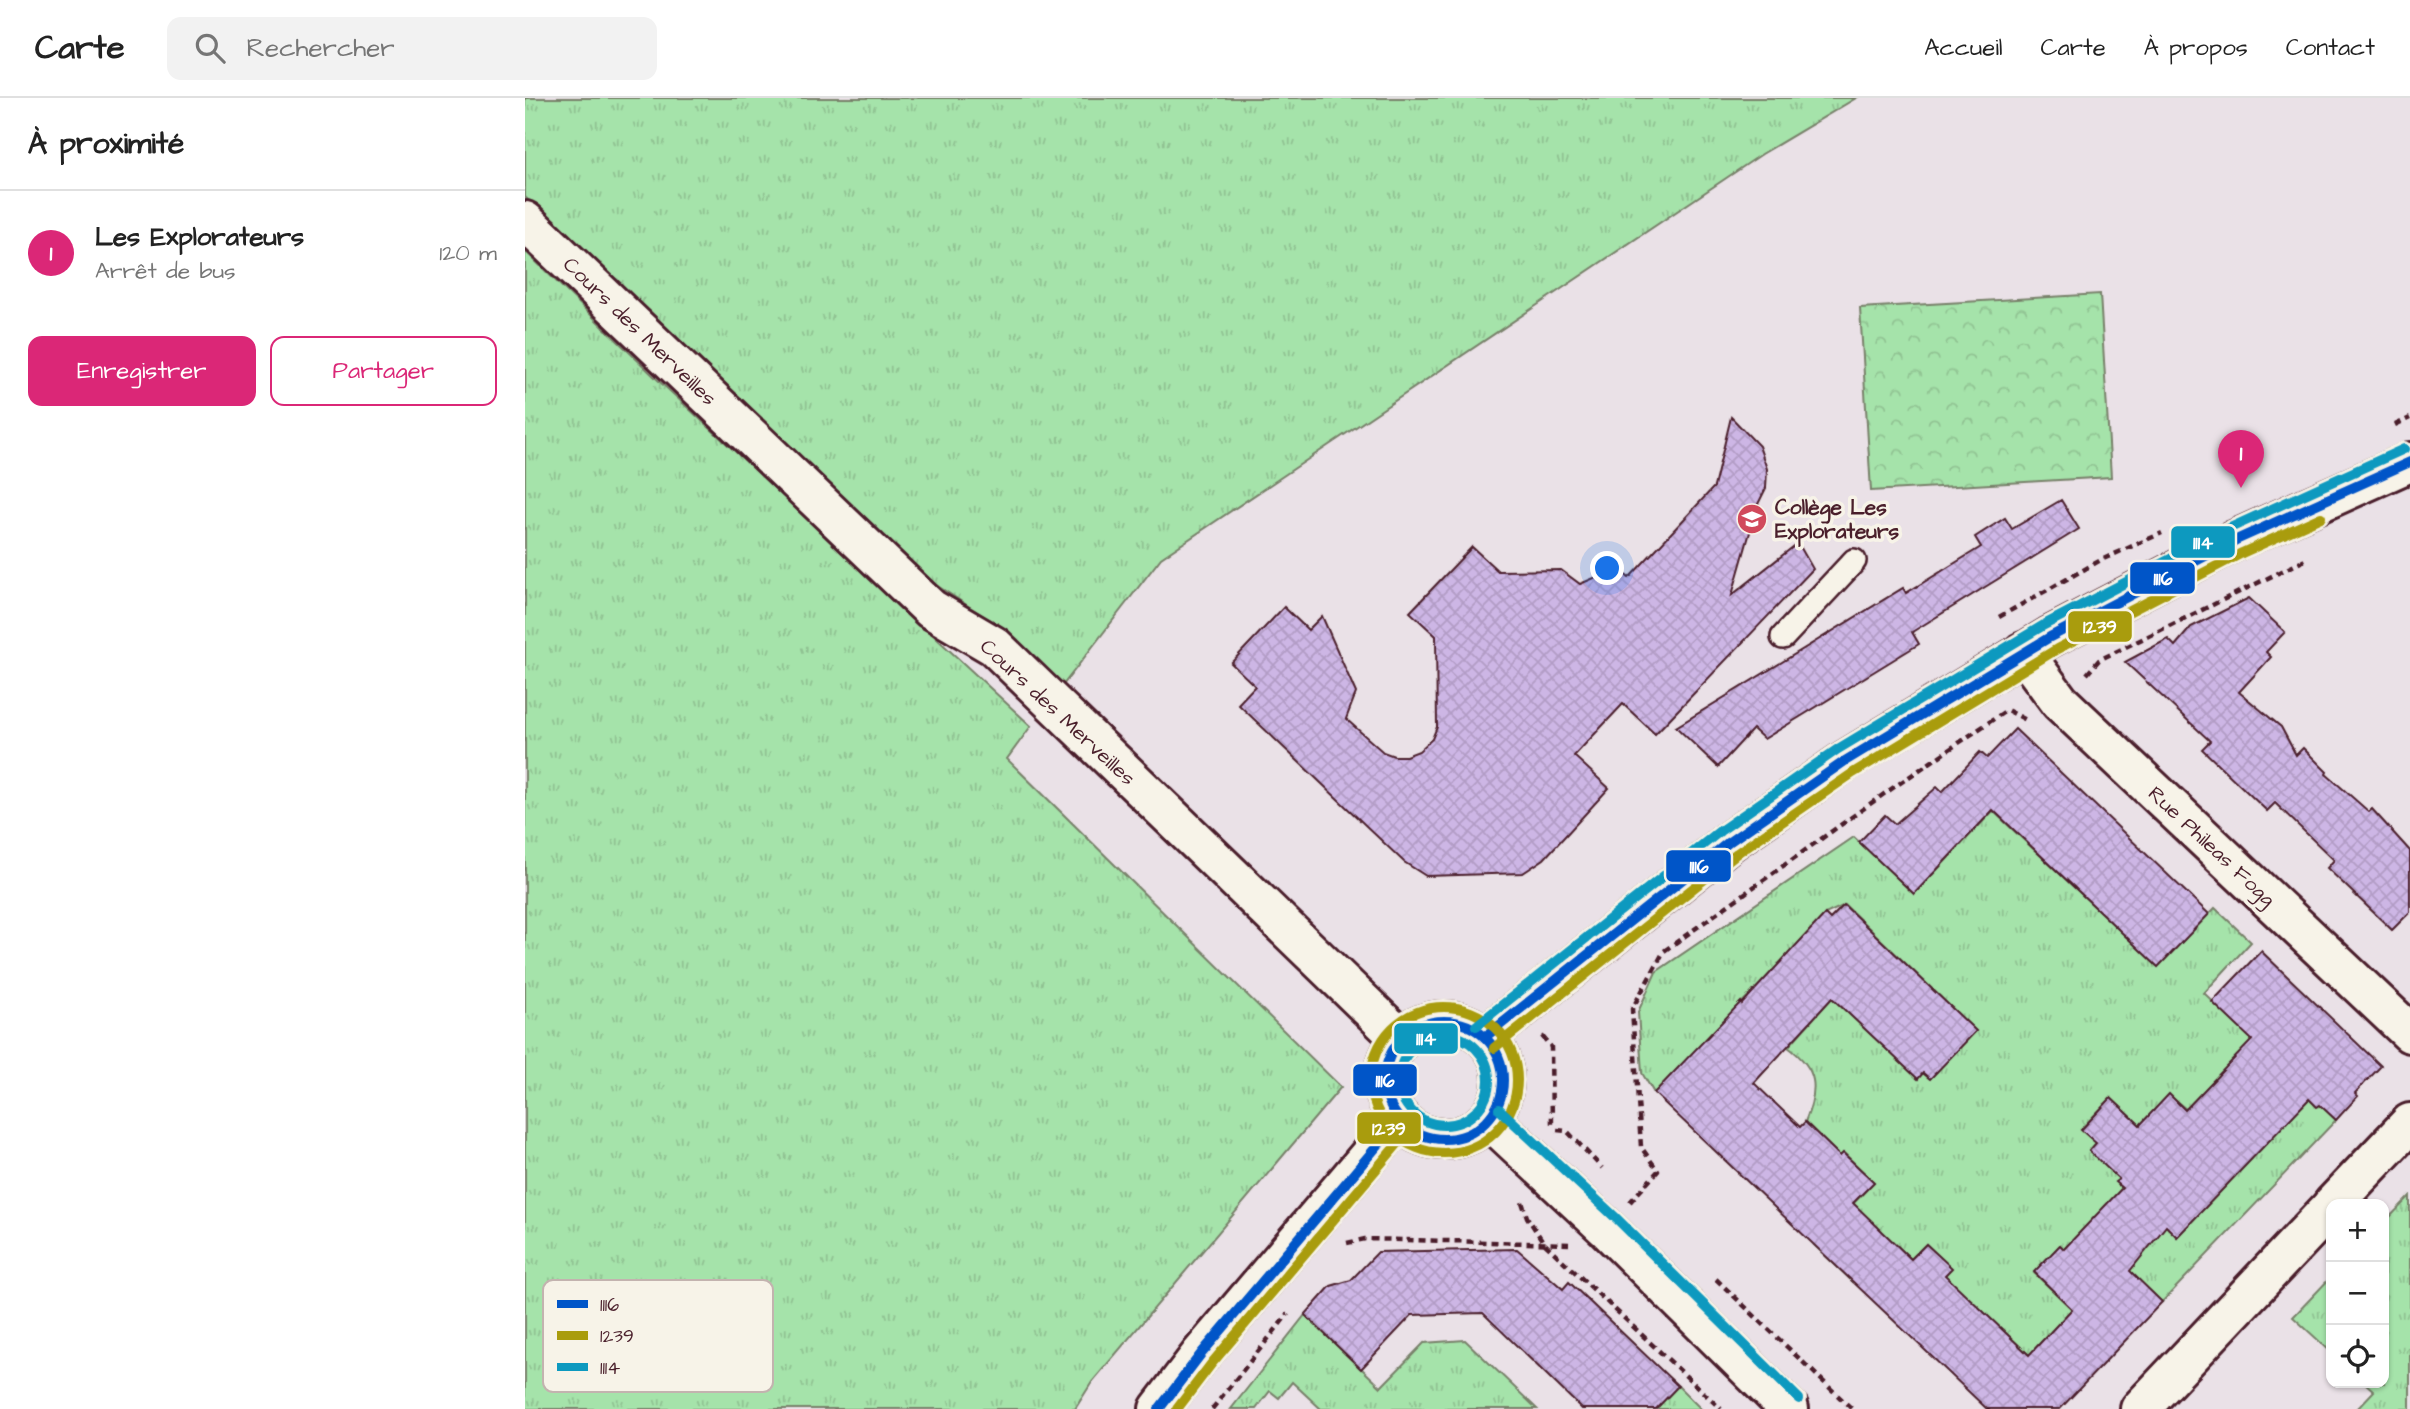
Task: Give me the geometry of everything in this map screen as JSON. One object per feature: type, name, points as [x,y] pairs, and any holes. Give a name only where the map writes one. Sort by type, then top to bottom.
[{"type":"street","name":"Cours des Merveilles","points":[[525,221],[931,609],[994,646],[1401,1039]]},
{"type":"street","points":[[1485,1037],[1729,842],[1845,761],[2023,652],[2236,540],[2410,462]]},
{"type":"street","name":"Rue Phileas Fogg","points":[[2023,652],[2060,702],[2410,1033]]},
{"type":"street","points":[[1438,1020],[1464,1024],[1485,1037],[1498,1055],[1504,1077],[1500,1099],[1489,1119],[1475,1130],[1447,1139],[1424,1136],[1400,1119],[1387,1096],[1385,1076],[1390,1056],[1401,1039],[1414,1028],[1438,1020]]},
{"type":"street","points":[[1159,1409],[1201,1354],[1400,1119]]},
{"type":"street","points":[[1489,1119],[1606,1228],[1789,1409]]},
{"type":"street","points":[[2338,1199],[2410,1123]]},
{"type":"street","points":[[2140,1409],[2326,1211]]},
{"type":"lane","points":[[1783,636],[1854,561]]},
{"type":"path","points":[[1346,1243],[1365,1239],[1583,1245],[1606,1228],[1658,1171],[1641,1147],[1632,1009],[1664,951],[2007,710],[2037,727],[2099,660],[2307,559]]},
{"type":"path","points":[[1519,1009],[1551,1046],[1552,1129],[1515,1183],[1527,1217],[1544,1243],[1721,1409]]},
{"type":"path","points":[[1212,1409],[1296,1305]]},
{"type":"green space","points":[[525,98],[1856,98],[1762,154],[1161,558],[1063,685],[1005,630],[930,581],[525,197]]},
{"type":"green space","points":[[525,251],[658,380],[1031,726],[1007,759],[1341,1087],[1092,1382],[1075,1409],[525,1409]]},
{"type":"green space","points":[[2100,294],[2111,477],[1871,491],[1860,308]]},
{"type":"green space","points":[[1993,811],[2158,966],[2215,908],[2251,942],[2204,993],[2256,1043],[2220,1074],[2186,1109],[2169,1095],[2140,1125],[2111,1098],[2081,1129],[2096,1143],[2119,1179],[2177,1237],[2309,1099],[2336,1120],[2162,1302],[2085,1228],[2064,1249],[2060,1245],[2034,1273],[2072,1309],[2029,1355],[1970,1299],[1942,1279],[1951,1268],[1926,1244],[1911,1259],[1892,1241],[1853,1282],[1814,1245],[1874,1182],[1844,1153],[1840,1156],[1805,1122],[1814,1089],[1813,1080],[1805,1063],[1788,1047],[1832,998],[1917,1078],[1923,1073],[1930,1079],[1976,1031],[1845,905],[1825,914],[1654,1093],[1642,1073],[1638,1012],[1656,972],[1854,837],[1914,894]]},
{"type":"green space","points":[[2410,1196],[2410,1409],[2357,1409],[2374,1391],[2371,1388],[2389,1388],[2389,1218]]},
{"type":"green space","points":[[2326,1282],[2326,1347],[2293,1317]]},
{"type":"green space","points":[[1305,1315],[1381,1387],[1424,1343],[1465,1340],[1537,1409],[1321,1409],[1292,1382],[1279,1398],[1270,1391],[1256,1409],[1231,1409]]},
{"type":"green space","points":[[1678,1386],[1701,1409],[1656,1409]]},
{"type":"building","points":[[1731,417],[1759,446],[1767,469],[1766,488],[1758,504],[1732,595],[1798,543],[1813,569],[1655,734],[1623,704],[1574,756],[1609,788],[1544,859],[1523,873],[1426,876],[1404,862],[1238,704],[1255,686],[1231,663],[1284,607],[1308,630],[1322,616],[1356,693],[1346,719],[1383,752],[1406,756],[1419,751],[1432,739],[1437,727],[1436,636],[1410,612],[1472,547],[1498,571],[1561,570],[1580,584],[1618,568],[1629,578],[1714,487]]},
{"type":"building","points":[[2061,500],[2079,529],[1912,632],[1919,644],[1764,739],[1753,729],[1718,767],[1676,727],[1903,588],[1906,593],[1981,547],[1975,537],[2005,518],[2012,529]]},
{"type":"building","points":[[2249,598],[2285,632],[2266,652],[2271,657],[2239,692],[2281,727],[2296,755],[2303,748],[2326,774],[2369,812],[2372,809],[2410,851],[2410,912],[2392,930],[2327,868],[2334,860],[2275,803],[2267,811],[2202,749],[2210,741],[2125,662],[2168,639],[2175,646],[2191,627]]},
{"type":"building","points":[[2015,729],[2209,914],[2158,967],[1993,810],[1914,894],[1859,842],[1885,815],[1895,824],[1937,787],[1942,792],[1980,752],[1987,758]]},
{"type":"building","points":[[1844,905],[1976,1031],[1930,1079],[1923,1073],[1918,1079],[1832,998],[1754,1083],[1800,1127],[1805,1122],[1840,1156],[1843,1153],[1874,1182],[1853,1203],[1911,1259],[1926,1244],[1952,1268],[1945,1275],[2029,1355],[2072,1309],[2034,1272],[2060,1245],[2064,1249],[2122,1188],[2115,1182],[2119,1179],[2089,1151],[2096,1143],[2081,1130],[2111,1098],[2140,1125],[2169,1094],[2185,1110],[2252,1040],[2212,1002],[2261,951],[2381,1066],[2355,1093],[2358,1096],[2336,1120],[2309,1099],[2177,1237],[2166,1226],[2130,1271],[2162,1302],[2060,1409],[1987,1409],[1654,1093],[1741,1002],[1742,1004],[1825,914],[1830,919]]},
{"type":"building","points":[[1517,1249],[1563,1289],[1569,1282],[1678,1386],[1656,1409],[1582,1409],[1483,1313],[1412,1315],[1361,1369],[1305,1315],[1331,1286],[1351,1280],[1378,1252]]},
{"type":"transit line","name":"1114","points":[[1476,1026],[1720,831],[1838,749],[2044,625],[2230,528],[2404,449]]},
{"type":"transit line","name":"1116","points":[[1485,1037],[1729,842],[1845,761],[2050,637],[2236,540],[2410,462]]},
{"type":"transit line","name":"1239","points":[[1494,1048],[1737,853],[1853,773],[2057,649],[2242,553],[2321,517]]},
{"type":"transit line","name":"1239","points":[[1444,1007],[1472,1012],[1496,1028],[1512,1052],[1517,1080],[1512,1108],[1496,1132],[1472,1148],[1444,1153],[1416,1148],[1392,1132],[1376,1108],[1371,1080],[1376,1052],[1392,1028],[1416,1012],[1444,1007]]},
{"type":"transit line","name":"1116","points":[[1444,1021],[1467,1025],[1486,1038],[1499,1057],[1503,1080],[1499,1103],[1486,1122],[1467,1135],[1444,1139],[1421,1135],[1402,1122],[1389,1103],[1385,1080],[1389,1057],[1402,1038],[1421,1025],[1444,1021]]},
{"type":"transit line","name":"1114","points":[[1444,1035],[1461,1038],[1476,1048],[1486,1063],[1489,1080],[1486,1097],[1476,1112],[1461,1122],[1444,1125],[1427,1122],[1412,1112],[1402,1097],[1399,1080],[1402,1063],[1412,1048],[1427,1038],[1444,1035]]},
{"type":"transit line","name":"1114","points":[[1499,1109],[1616,1218],[1799,1399]]},
{"type":"transit line","name":"1116","points":[[1159,1409],[1201,1354],[1400,1119]]},
{"type":"transit line","name":"1239","points":[[1177,1409],[1212,1363],[1411,1128]]},
{"type":"place","name":"Les Explorateurs","points":[[2241,488]]},
{"type":"place","name":"Collège Les Explorateurs","points":[[1752,519]]}]
